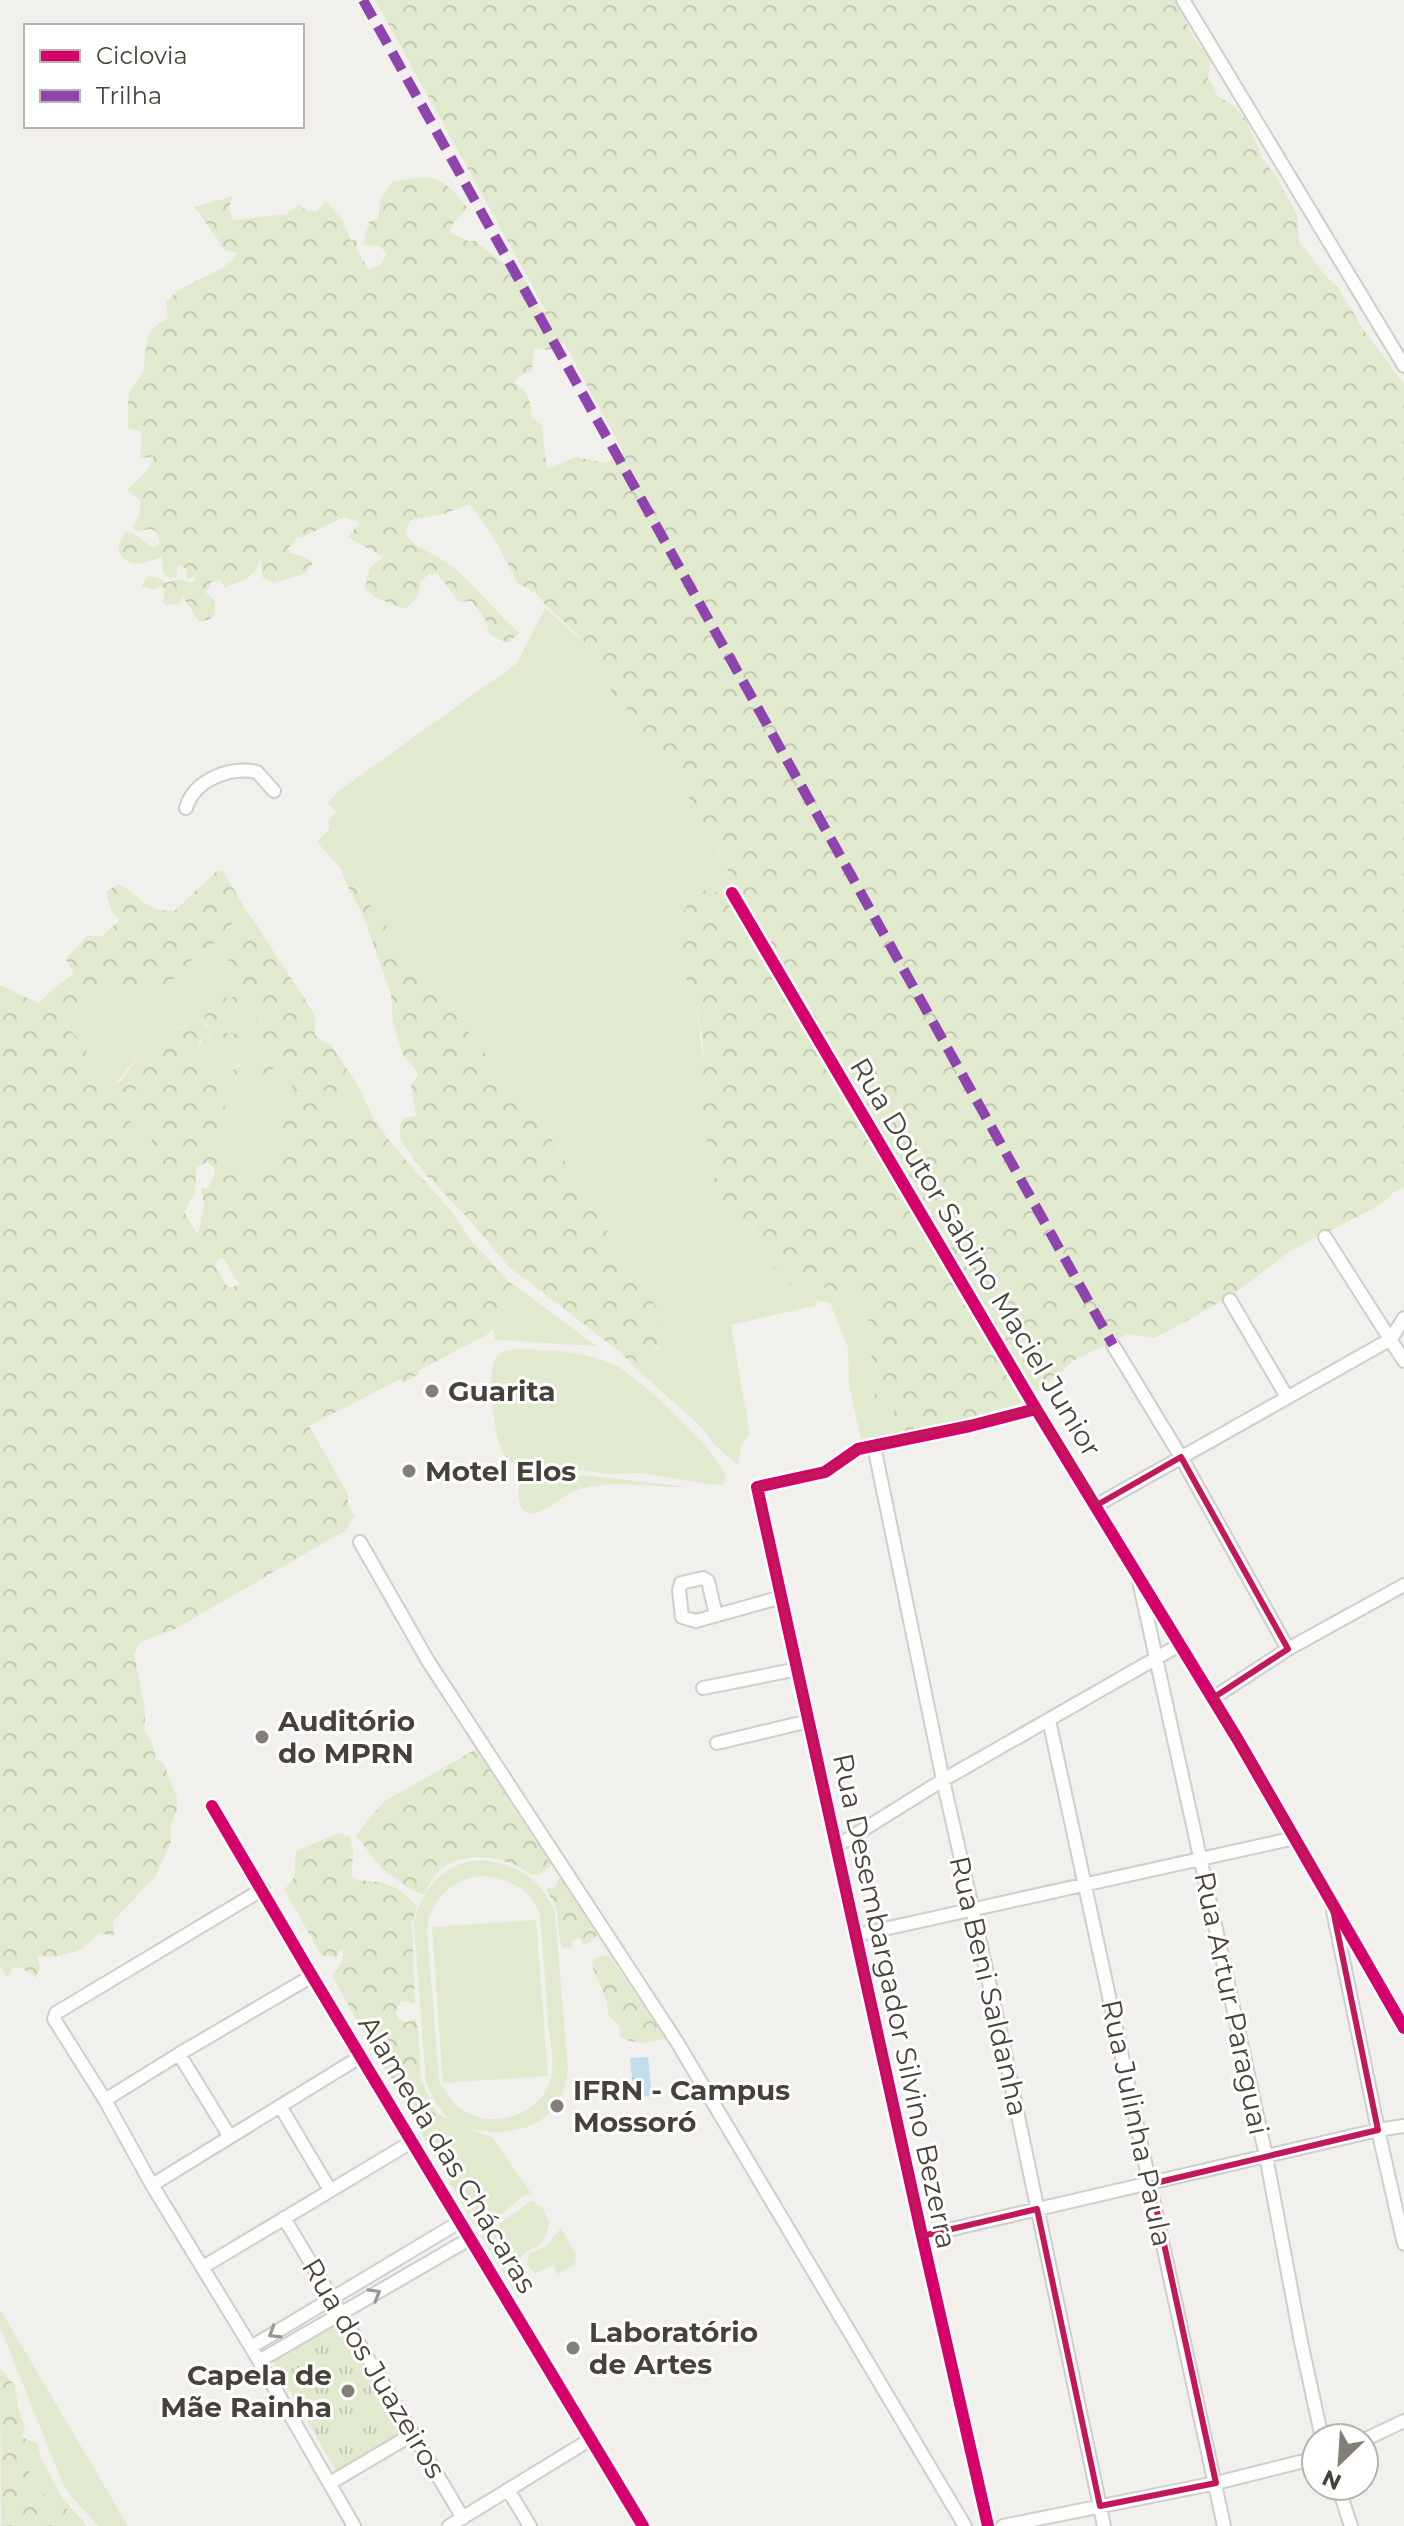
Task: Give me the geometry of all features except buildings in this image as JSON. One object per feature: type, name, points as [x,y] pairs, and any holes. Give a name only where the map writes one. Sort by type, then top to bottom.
[{"type":"street","points":[[1183,0],[1404,366]]},
{"type":"street","points":[[186,808],[199,788],[223,773],[257,772],[274,791]]},
{"type":"street","name":"Rua Doutor Sabino Maciel Junior","points":[[732,893],[1036,1409],[1213,1698],[1404,2028]]},
{"type":"street","points":[[1325,1237],[1404,1361]]},
{"type":"street","points":[[1230,1300],[1287,1397]]},
{"type":"street","points":[[1097,1505],[1391,1339],[1404,1318]]},
{"type":"street","points":[[1113,1345],[1181,1457],[1288,1649]]},
{"type":"street","points":[[874,1446],[1036,1409]]},
{"type":"street","name":"Rua Desembargador Silvino Bezerra","points":[[874,1446],[858,1449],[825,1472],[757,1487],[988,2526]]},
{"type":"street","name":"Rua Beni Saldanha","points":[[874,1446],[1104,2526]]},
{"type":"street","points":[[360,1542],[428,1661],[677,2042],[965,2526]]},
{"type":"street","name":"Rua Artur Paraguai","points":[[1136,1570],[1266,2156],[1318,2422]]},
{"type":"street","points":[[1213,1698],[1288,1649],[1404,1585]]},
{"type":"street","points":[[716,1615],[782,1597]]},
{"type":"street","points":[[837,1846],[943,1780],[1181,1644]]},
{"type":"street","points":[[703,1688],[798,1669]]},
{"type":"street","name":"Rua Julinha Paula","points":[[1049,1720],[1224,2526]]},
{"type":"street","points":[[717,1743],[809,1721]]},
{"type":"street","name":"Alameda das Chácaras","points":[[212,1806],[591,2439],[639,2525]]},
{"type":"street","points":[[857,1935],[1295,1838]]},
{"type":"street","points":[[263,1889],[56,2013],[54,2019],[105,2100],[354,2526]]},
{"type":"street","points":[[1331,1900],[1404,2244]]},
{"type":"street","points":[[105,2100],[312,1976]]},
{"type":"street","points":[[179,2054],[230,2137]]},
{"type":"street","points":[[152,2185],[360,2057]]},
{"type":"street","points":[[280,2106],[330,2190]]},
{"type":"street","points":[[922,2236],[1404,2126]]},
{"type":"street","points":[[203,2267],[413,2141]]},
{"type":"street","name":"Rua dos Juazeiros","points":[[284,2218],[463,2518]]},
{"type":"street","points":[[251,2347],[461,2221]]},
{"type":"street","points":[[259,2361],[471,2238]]},
{"type":"street","points":[[1380,2432],[1404,2421]]},
{"type":"street","points":[[330,2483],[413,2434]]},
{"type":"street","points":[[449,2526],[591,2439]]},
{"type":"street","points":[[1003,2526],[1216,2483],[1300,2462]]},
{"type":"street","points":[[508,2490],[530,2526]]},
{"type":"street","points":[[1343,2502],[1351,2526]]},
{"type":"highlighted area","points":[[1036,1409],[1097,1505],[1181,1457],[1288,1649],[1213,1698],[1331,1900],[1378,2130],[1151,2184],[1216,2483],[1100,2506],[1037,2209],[922,2236],[757,1487],[825,1472],[858,1449]]},
{"type":"green space","points":[[375,0],[1175,0],[1193,37],[1210,58],[1208,80],[1217,95],[1235,107],[1246,120],[1263,159],[1297,215],[1299,241],[1338,287],[1363,329],[1404,384],[1404,1188],[1380,1205],[1290,1251],[1234,1294],[1176,1327],[1154,1338],[1128,1334],[1073,1361],[1009,1413],[887,1441],[894,1419],[893,1407],[875,1401],[874,1385],[866,1382],[872,1361],[869,1306],[858,1301],[840,1300],[821,1285],[807,1280],[789,1284],[750,1232],[755,1231],[750,1223],[732,1215],[712,1187],[717,1169],[708,1148],[701,1106],[703,1050],[698,1015],[700,1000],[690,1001],[684,969],[675,946],[681,917],[691,897],[706,890],[718,892],[734,885],[719,851],[701,828],[694,804],[666,770],[638,722],[617,700],[599,673],[585,643],[538,595],[518,583],[492,535],[470,504],[443,514],[411,520],[405,532],[416,545],[461,574],[519,633],[508,643],[490,635],[485,619],[471,601],[459,602],[438,574],[429,574],[420,582],[418,597],[405,609],[376,598],[365,589],[370,567],[383,557],[348,537],[360,522],[344,517],[297,538],[288,548],[290,553],[303,556],[313,563],[305,574],[272,583],[262,577],[261,558],[251,575],[242,581],[224,588],[221,580],[211,582],[206,593],[215,600],[215,614],[199,622],[183,597],[179,605],[168,606],[161,601],[164,588],[154,590],[141,586],[148,576],[162,579],[164,583],[181,579],[192,583],[195,575],[189,579],[186,577],[187,569],[178,565],[176,577],[170,578],[163,574],[162,557],[131,563],[118,549],[124,532],[133,533],[153,548],[160,543],[156,531],[133,528],[141,501],[127,490],[150,467],[153,456],[140,459],[142,432],[128,428],[129,393],[142,373],[149,335],[152,329],[168,319],[166,303],[173,295],[221,268],[238,253],[225,250],[195,207],[233,196],[229,207],[233,220],[286,214],[299,204],[307,211],[317,211],[326,201],[342,220],[351,241],[358,239],[356,249],[369,270],[381,264],[387,253],[379,246],[363,245],[369,222],[378,219],[380,199],[392,182],[428,177],[436,179],[450,188],[468,208],[449,232],[475,241],[502,262],[520,270],[541,310],[546,311]],"holes":[[[564,343],[623,452],[606,463],[576,457],[547,469],[542,426],[532,417],[526,393],[514,383],[532,371],[534,349],[554,350]]]},
{"type":"green space","points":[[545,608],[585,643],[599,673],[617,700],[638,722],[666,770],[694,804],[735,885],[718,892],[706,890],[691,897],[681,917],[675,946],[684,969],[690,1001],[700,999],[697,1011],[717,1169],[745,1223],[749,1223],[772,1259],[772,1265],[789,1284],[807,1280],[821,1285],[840,1300],[858,1301],[869,1306],[872,1361],[866,1382],[874,1385],[875,1401],[893,1407],[894,1419],[887,1440],[862,1444],[849,1385],[848,1348],[830,1303],[815,1300],[818,1305],[731,1325],[750,1435],[742,1443],[738,1466],[698,1424],[640,1372],[629,1336],[649,1355],[659,1348],[663,1325],[661,1314],[551,1137],[354,884],[317,842],[330,828],[328,821],[336,811],[328,803],[336,793],[517,663]]},
{"type":"green space","points":[[341,868],[551,1138],[661,1314],[663,1325],[673,1333],[649,1355],[630,1338],[640,1372],[619,1351],[510,1268],[425,1174],[401,1141],[399,1127],[404,1118],[416,1116],[411,1085],[419,1074],[403,1055],[393,1023],[391,994],[364,918]]},
{"type":"green space","points":[[218,870],[224,872],[244,907],[229,928],[210,947],[195,956],[166,986],[143,991],[110,987],[98,999],[82,1006],[64,1024],[78,1038],[109,1086],[121,1081],[149,1041],[199,1022],[205,1026],[195,1056],[202,1062],[199,1074],[206,1061],[215,1056],[226,1058],[227,1067],[222,1071],[222,1080],[224,1075],[255,1057],[270,1057],[274,1068],[267,1075],[246,1075],[238,1093],[229,1099],[224,1115],[218,1120],[217,1141],[222,1160],[248,1189],[256,1190],[260,1177],[284,1145],[278,1135],[279,1125],[282,1112],[292,1095],[292,1081],[316,1098],[323,1108],[322,1118],[334,1122],[373,1118],[452,1212],[470,1239],[515,1288],[507,1297],[507,1309],[500,1307],[492,1313],[496,1324],[490,1333],[418,1371],[419,1374],[403,1383],[400,1379],[309,1426],[348,1494],[348,1505],[355,1515],[346,1530],[177,1628],[140,1643],[134,1654],[145,1711],[145,1731],[156,1760],[163,1762],[177,1798],[177,1810],[170,1828],[171,1842],[155,1877],[113,1921],[114,1936],[99,1933],[86,1946],[74,1952],[55,1956],[37,1955],[40,1967],[37,1978],[21,1968],[13,1968],[7,1978],[0,1967],[0,985],[38,1003],[74,974],[66,959],[68,956],[87,936],[102,936],[120,920],[112,913],[106,892],[118,884],[156,909],[174,911]],"holes":[[[139,1090],[146,1123],[155,1127],[150,1146],[164,1155],[160,1171],[131,1136],[131,1123],[123,1107],[121,1097],[129,1091]],[[207,1162],[215,1169],[207,1189],[201,1187],[204,1206],[198,1235],[184,1212],[195,1194],[196,1168]],[[218,1259],[224,1259],[239,1284],[227,1286],[215,1266]]]},
{"type":"green space","points":[[244,907],[258,927],[230,957],[224,972],[222,982],[239,996],[214,999],[202,1007],[209,1036],[233,1035],[224,1033],[218,1024],[221,1016],[252,1003],[257,1017],[253,1031],[266,1040],[282,1045],[279,1065],[287,1074],[292,1070],[325,1090],[342,1096],[351,1094],[359,1087],[373,1118],[334,1122],[322,1118],[316,1098],[293,1081],[292,1095],[282,1112],[279,1125],[284,1145],[261,1177],[256,1190],[249,1189],[222,1160],[217,1141],[218,1120],[224,1115],[229,1099],[238,1093],[246,1075],[267,1075],[274,1068],[270,1057],[242,1064],[229,1072],[220,1083],[222,1071],[215,1056],[207,1060],[199,1074],[196,1073],[199,1069],[195,1056],[202,1040],[187,1025],[148,1048],[109,1086],[78,1038],[64,1023],[110,987],[122,989],[182,968],[210,947]]},
{"type":"green space","points":[[258,927],[315,1015],[315,1035],[331,1045],[359,1087],[350,1094],[333,1095],[292,1070],[287,1074],[279,1065],[282,1046],[267,1040],[261,1048],[254,1048],[251,1042],[256,1019],[252,1003],[245,1004],[237,1017],[232,1013],[221,1016],[218,1024],[224,1033],[247,1034],[238,1045],[226,1048],[211,1036],[202,1007],[214,999],[238,996],[222,982],[224,972],[230,957]]},
{"type":"green space","points":[[139,1090],[146,1123],[155,1126],[153,1134],[157,1151],[164,1154],[160,1171],[131,1136],[131,1123],[123,1107],[121,1097],[129,1091]]},
{"type":"green space","points":[[506,1279],[597,1346],[495,1340],[493,1328],[496,1324],[491,1313],[500,1307],[506,1309],[507,1297],[515,1288]]},
{"type":"green space","points":[[507,1350],[567,1352],[606,1361],[640,1383],[708,1449],[725,1474],[723,1485],[640,1473],[605,1474],[520,1467],[507,1459],[499,1443],[492,1401],[494,1361]]},
{"type":"green space","points":[[529,1474],[595,1476],[688,1487],[594,1486],[573,1491],[543,1510],[529,1514],[522,1509],[518,1494]]},
{"type":"green space","points":[[476,1749],[552,1865],[540,1874],[531,1875],[497,1859],[458,1860],[437,1873],[423,1895],[381,1868],[356,1835],[383,1802]]},
{"type":"green space","points":[[338,1833],[350,1837],[352,1876],[391,1886],[417,1907],[412,1924],[415,2004],[402,2001],[395,2012],[400,2020],[415,2019],[418,2027],[421,2080],[437,2113],[431,2125],[435,2131],[428,2145],[332,1976],[343,1960],[343,1949],[337,1957],[321,1955],[284,1889],[294,1876],[296,1851]]},
{"type":"green space","points":[[482,1860],[517,1869],[535,1881],[555,1912],[568,2070],[564,2090],[556,2105],[532,2125],[501,2132],[466,2128],[492,2137],[531,2193],[477,2230],[428,2145],[435,2131],[431,2125],[437,2113],[450,2120],[436,2104],[426,2083],[414,1923],[423,1899],[437,1879],[457,1865]],"holes":[[[472,1877],[492,1878],[525,1891],[540,1915],[552,2049],[552,2073],[544,2093],[530,2108],[500,2119],[472,2115],[458,2106],[447,2095],[439,2079],[427,1930],[433,1909],[445,1892]]]},
{"type":"green space","points":[[560,1877],[597,1935],[583,1945],[580,1938],[572,1940],[573,1947],[563,1949],[557,1910],[546,1889],[555,1887]]},
{"type":"green space","points":[[536,1920],[548,2076],[443,2083],[432,1927]]},
{"type":"green space","points":[[609,1955],[666,2039],[641,2042],[619,2036],[620,2028],[608,2014],[607,2002],[592,1966],[593,1960]]},
{"type":"green space","points":[[533,2201],[543,2209],[549,2223],[542,2243],[522,2256],[521,2266],[529,2285],[518,2298],[481,2236]]},
{"type":"green space","points":[[561,2228],[577,2256],[575,2265],[558,2274],[553,2265],[535,2274],[527,2263],[529,2254],[546,2246]]},
{"type":"green space","points":[[0,2309],[128,2526],[98,2526],[62,2482],[0,2327]]},
{"type":"green space","points":[[338,2324],[402,2433],[336,2471],[273,2362]]},
{"type":"green space","points":[[0,2368],[15,2386],[25,2426],[22,2437],[37,2443],[42,2460],[30,2473],[25,2490],[37,2491],[67,2509],[79,2526],[1,2526]]},
{"type":"green space","points":[[42,2460],[61,2496],[87,2526],[79,2526],[67,2509],[25,2490],[30,2473]]},
{"type":"water","points":[[648,2057],[652,2096],[634,2097],[630,2058]]},
{"type":"marked path","points":[[363,0],[1113,1345]]},
{"type":"cycle path","points":[[732,893],[1036,1409],[1238,1740],[1404,2028]]},
{"type":"cycle path","points":[[988,2526],[757,1487],[825,1472],[858,1449],[1036,1409]]},
{"type":"cycle path","points":[[212,1806],[643,2526]]},
{"type":"place","name":"Guarita","points":[[432,1391]]},
{"type":"place","name":"Motel Elos","points":[[409,1471]]},
{"type":"place","name":"Auditório do MPRN","points":[[262,1737]]},
{"type":"place","name":"IFRN - Campus Mossoró","points":[[557,2106]]},
{"type":"place","name":"Laboratório de Artes","points":[[573,2348]]},
{"type":"place","name":"Capela de Mãe Rainha","points":[[348,2391]]}]
